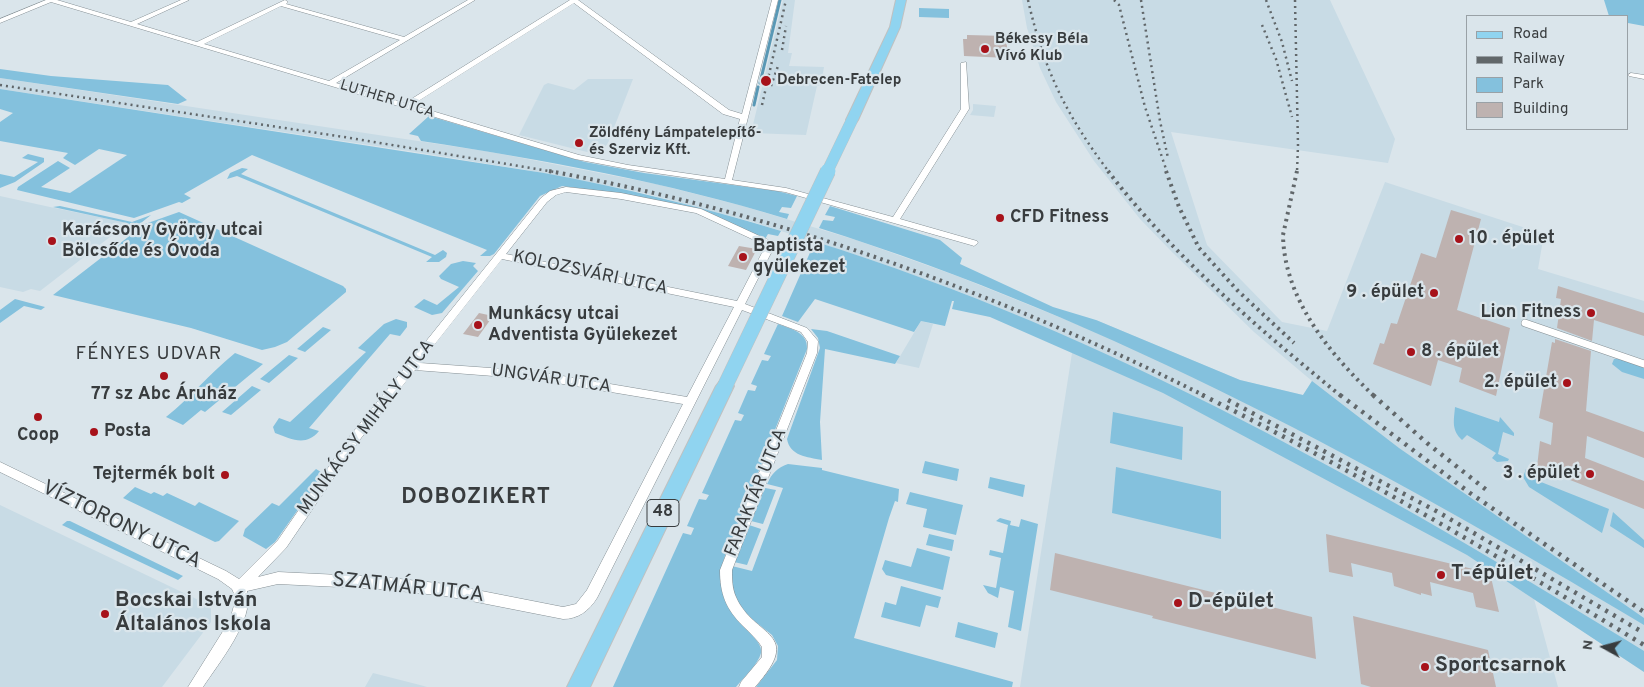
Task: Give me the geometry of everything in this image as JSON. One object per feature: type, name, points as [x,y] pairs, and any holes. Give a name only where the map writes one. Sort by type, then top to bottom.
[{"type":"main road","name":"48","points":[[578,687],[867,89],[895,26],[901,0]]},
{"type":"street","points":[[0,21],[51,0]]},
{"type":"street","name":"LUTHER UTCA","points":[[51,0],[584,158],[786,190],[974,243]]},
{"type":"street","points":[[132,24],[186,0]]},
{"type":"street","points":[[198,44],[288,0]]},
{"type":"street","points":[[330,83],[472,0]]},
{"type":"street","points":[[406,106],[574,0],[726,112],[745,118]]},
{"type":"street","points":[[728,181],[775,0]]},
{"type":"street","points":[[279,4],[406,39]]},
{"type":"street","points":[[896,221],[965,109],[964,63]]},
{"type":"street","points":[[1631,75],[1644,77]]},
{"type":"street","name":"MUNKÁCSY MIHÁLY UTCA","points":[[239,587],[282,544],[334,467],[412,366],[547,198],[558,191],[570,189],[621,196],[698,211],[774,246],[766,251],[739,305]]},
{"type":"street","name":"KOLOZSVÁRI UTCA","points":[[500,256],[739,305]]},
{"type":"street","points":[[689,401],[739,305]]},
{"type":"street","name":"FARAKTÁR UTCA","points":[[739,305],[800,327],[810,335],[814,344],[775,449],[726,570],[725,585],[732,606],[766,640],[770,647],[768,659],[746,687]]},
{"type":"street","points":[[1526,324],[1644,364]]},
{"type":"street","name":"UNGVÁR UTCA","points":[[412,366],[533,375],[689,401]]},
{"type":"street","name":"SZATMÁR UTCA","points":[[239,587],[278,578],[373,583],[446,590],[563,613],[576,611],[589,599],[689,401]]},
{"type":"street","name":"VÍZTORONY UTCA","points":[[0,467],[201,565],[230,580],[239,587]]},
{"type":"street","points":[[194,687],[234,626],[242,610],[244,599],[239,587]]},
{"type":"shaded area","points":[[783,0],[795,0],[788,53],[792,53],[789,66],[824,67],[821,85],[817,86],[806,135],[751,133]]},
{"type":"shaded area","points":[[1022,0],[1330,0],[1395,139],[1388,163],[1171,132],[1207,245],[1282,322],[1327,331],[1385,182],[1544,234],[1538,269],[1644,301],[1644,672],[1534,599],[1558,687],[1020,687],[1072,353],[1080,343],[960,292],[868,259],[753,222],[644,193],[527,170],[0,89],[0,78],[491,152],[656,184],[743,206],[856,240],[957,276],[1089,329],[1096,320],[1240,380],[1303,395],[1312,381],[1254,332],[1172,252],[1140,219],[1094,161],[1056,102],[1040,68],[1027,28]]},
{"type":"shaded area","points":[[588,79],[633,79],[608,143],[599,155],[519,135],[544,85],[548,83],[574,90]]},
{"type":"shaded area","points":[[973,104],[996,106],[994,117],[970,115],[973,110]]},
{"type":"shaded area","name":"Karácsony György utcai Bölcsőde és Óvoda","points":[[0,196],[128,223],[40,291],[31,289],[23,292],[0,287]]},
{"type":"shaded area","points":[[921,321],[933,324],[919,368],[896,363]]},
{"type":"shaded area","name":"Bocskai István Általános Iskola","points":[[0,505],[211,606],[211,622],[162,687],[0,687]]},
{"type":"shaded area","points":[[373,673],[420,685],[427,687],[365,687]]},
{"type":"green space","points":[[1604,0],[1644,0],[1644,26],[1629,23],[1629,15],[1609,15]]},
{"type":"green space","points":[[919,8],[949,9],[949,18],[919,17]]},
{"type":"green space","points":[[0,69],[51,76],[168,85],[187,100],[178,104],[0,78]]},
{"type":"green space","points":[[0,89],[544,173],[663,199],[781,231],[778,236],[768,234],[765,239],[699,209],[622,194],[562,186],[540,196],[494,254],[480,256],[487,250],[252,155],[184,194],[191,198],[182,203],[179,202],[134,218],[17,190],[18,187],[58,161],[70,168],[41,187],[70,193],[127,155],[99,149],[75,165],[63,158],[68,153],[0,141],[0,122],[13,113],[0,109]]},
{"type":"green space","points":[[429,116],[585,162],[644,173],[777,191],[797,196],[791,208],[782,207],[779,212],[789,214],[787,219],[651,183],[559,164],[421,141],[418,136],[409,134]]},
{"type":"green space","points":[[28,154],[44,158],[44,162],[15,182],[0,188],[0,174],[14,177],[38,162],[22,158]]},
{"type":"green space","points":[[242,168],[248,169],[241,174],[435,255],[443,250],[447,253],[446,257],[439,262],[426,262],[432,257],[237,176],[227,179],[230,173]]},
{"type":"green space","points":[[60,206],[132,222],[151,215],[127,234],[117,232],[127,223],[53,207]]},
{"type":"green space","points":[[830,206],[940,240],[962,258],[960,264],[1053,307],[1096,320],[1240,380],[1303,395],[1312,381],[1399,448],[1644,618],[1644,625],[1446,510],[1243,402],[1140,353],[1035,307],[928,265],[819,228],[823,220],[833,221],[835,217],[825,215]]},
{"type":"green space","points":[[179,212],[343,286],[346,292],[287,342],[262,350],[191,328],[53,295],[145,224]]},
{"type":"green space","points":[[813,241],[923,278],[1031,321],[1137,368],[1241,420],[1344,474],[1644,651],[1644,672],[1467,555],[1163,393],[990,317],[952,309],[954,301],[952,301],[945,326],[921,321],[914,332],[815,299],[798,322],[782,316],[812,248],[821,250],[823,246],[812,243]]},
{"type":"green space","points":[[463,261],[476,263],[473,266],[478,271],[442,313],[432,315],[414,307],[424,299],[437,305],[459,287],[441,279],[439,276],[451,264]]},
{"type":"green space","points":[[15,299],[45,307],[41,310],[24,306],[0,323],[0,310]]},
{"type":"green space","points":[[396,319],[407,322],[407,327],[400,336],[390,334],[309,428],[319,431],[314,436],[309,439],[298,440],[275,433],[273,427],[279,418],[290,422],[366,352],[358,348],[384,324]]},
{"type":"green space","points":[[778,324],[802,335],[807,343],[807,349],[725,556],[721,575],[722,592],[728,606],[760,646],[761,653],[759,658],[754,667],[736,687],[613,687],[683,533],[691,535],[694,528],[687,526],[699,499],[706,500],[709,495],[702,493],[735,420],[741,421],[744,415],[738,413],[748,390],[755,391],[757,386],[751,384],[762,360],[768,361],[771,356],[764,354]]},
{"type":"green space","points":[[323,327],[331,330],[305,352],[297,349]]},
{"type":"green space","points":[[811,329],[827,331],[900,356],[895,364],[825,349],[820,422],[822,460],[805,457],[795,452],[787,439],[820,348],[818,338]]},
{"type":"green space","points":[[235,353],[263,364],[205,412],[201,410],[183,425],[166,417],[184,401]]},
{"type":"green space","points":[[289,355],[298,358],[269,383],[260,379]]},
{"type":"green space","points":[[1614,359],[1620,359],[1644,367],[1644,379],[1622,372],[1612,364]]},
{"type":"green space","points":[[252,386],[261,390],[231,415],[222,412]]},
{"type":"green space","points":[[1455,407],[1499,422],[1500,417],[1514,433],[1514,436],[1503,432],[1498,454],[1509,459],[1508,461],[1497,462],[1492,458],[1496,453],[1467,435],[1462,440],[1458,436],[1454,421]]},
{"type":"green space","points":[[1113,412],[1183,427],[1182,460],[1110,443]]},
{"type":"green space","points":[[925,461],[959,469],[957,481],[922,473]]},
{"type":"green space","points":[[788,464],[822,468],[822,470],[899,489],[898,502],[895,501],[889,518],[854,638],[1013,682],[1012,687],[756,687],[777,660],[778,646],[772,635],[743,612],[730,587],[732,566],[752,571],[783,488],[767,484],[775,471]]},
{"type":"green space","points":[[1116,467],[1221,491],[1221,539],[1112,513]]},
{"type":"green space","points":[[316,469],[321,472],[321,477],[275,542],[266,549],[243,536],[245,529],[272,503],[279,506]]},
{"type":"green space","points":[[1526,469],[1537,473],[1536,480],[1609,509],[1602,533],[1529,487],[1523,477]]},
{"type":"green space","points":[[990,477],[1025,485],[1023,497],[988,488]]},
{"type":"green space","points":[[135,487],[151,494],[154,492],[163,496],[167,493],[195,506],[199,502],[239,521],[219,541],[215,542],[123,498]]},
{"type":"green space","points":[[765,488],[776,490],[763,524],[751,521]]},
{"type":"green space","points":[[910,492],[963,505],[956,535],[923,527],[927,509],[906,504]]},
{"type":"green space","points":[[1613,512],[1644,540],[1644,548],[1610,526]]},
{"type":"green space","points":[[1000,518],[1011,521],[1010,525],[1019,527],[1021,519],[1038,524],[1021,631],[1008,627],[1014,591],[1000,587],[998,598],[988,593],[983,585],[996,588],[1001,558],[989,555],[990,550],[1003,553],[1008,525],[996,521]]},
{"type":"green space","points":[[67,521],[183,576],[178,580],[62,525]]},
{"type":"green space","points":[[749,525],[761,529],[747,565],[734,562]]},
{"type":"green space","points":[[929,534],[954,540],[952,551],[926,545]]},
{"type":"green space","points":[[917,548],[950,557],[943,590],[886,575],[882,569],[885,560],[911,567]]},
{"type":"green space","points":[[901,586],[941,597],[938,608],[926,605],[920,627],[881,617],[885,602],[896,605]]},
{"type":"green space","points":[[958,622],[998,633],[995,648],[955,637]]},
{"type":"building","name":"Békessy Béla Vívó Klub","points":[[967,35],[1006,36],[1008,58],[964,56],[963,39],[967,39]]},
{"type":"building","points":[[1451,210],[1481,219],[1457,310],[1510,328],[1496,396],[1459,382],[1462,368],[1438,360],[1431,386],[1373,364],[1380,343],[1384,344],[1391,323],[1397,324],[1421,253],[1436,258]]},
{"type":"building","name":"Baptista gyülekezet","points":[[739,246],[757,249],[746,270],[728,266]]},
{"type":"building","points":[[1558,286],[1644,313],[1644,336],[1594,320],[1592,341],[1557,328],[1561,299],[1556,298]]},
{"type":"building","name":"Munkácsy utcai Adventista Gyülekezet","points":[[479,313],[493,316],[478,337],[463,334]]},
{"type":"building","points":[[1555,339],[1591,351],[1586,411],[1644,432],[1644,458],[1587,436],[1585,458],[1644,481],[1644,509],[1537,467],[1540,441],[1551,445],[1553,423],[1539,418],[1552,342],[1555,343]]},
{"type":"building","name":"T-épület","points":[[1326,534],[1490,573],[1499,612],[1476,607],[1473,593],[1430,582],[1432,596],[1421,593],[1421,595],[1394,586],[1392,573],[1351,563],[1353,577],[1329,572]]},
{"type":"building","name":"D-épület","points":[[1055,553],[1312,617],[1316,659],[1050,590]]},
{"type":"building","name":"Sportcsarnok","points":[[1353,616],[1488,650],[1496,687],[1371,687],[1361,684]]},
{"type":"waterway","points":[[760,83],[780,0]]},
{"type":"waterway","points":[[754,105],[758,87]]},
{"type":"railway","points":[[762,105],[786,0]]},
{"type":"railway","points":[[1028,0],[1041,48],[1058,91],[1080,131],[1109,172]]},
{"type":"railway","points":[[1114,0],[1119,5],[1145,107],[1167,172]]},
{"type":"railway","points":[[1141,0],[1160,121],[1168,158]]},
{"type":"railway","points":[[1266,0],[1282,42],[1292,81]]},
{"type":"railway","points":[[1295,0],[1297,172]]},
{"type":"railway","points":[[1262,25],[1276,59],[1292,117]]},
{"type":"railway","points":[[782,50],[786,26]]},
{"type":"railway","points":[[771,86],[778,66]]},
{"type":"railway","points":[[0,85],[344,137],[549,171]]},
{"type":"railway","points":[[549,171],[555,172]]},
{"type":"railway","points":[[549,171],[634,188],[718,209],[802,233],[884,260],[966,290],[1047,323],[1205,396]]},
{"type":"railway","points":[[1108,171],[1160,232],[1218,290],[1279,345],[1341,396]]},
{"type":"railway","points":[[1166,171],[1179,207],[1199,248],[1238,291],[1294,343]]},
{"type":"railway","points":[[1297,171],[1283,235],[1285,259],[1291,281],[1312,324],[1341,362],[1374,396]]},
{"type":"railway","points":[[1202,395],[1315,453],[1370,484],[1481,547],[1644,645]]},
{"type":"railway","points":[[1340,395],[1470,493],[1644,612]]},
{"type":"railway","points":[[1373,395],[1427,443],[1489,492]]},
{"type":"railway","points":[[1228,400],[1438,512],[1644,633]]},
{"type":"place","name":"Békessy Béla Vívó Klub","points":[[985,49]]},
{"type":"place","name":"Debrecen-Fatelep","points":[[766,81]]},
{"type":"place","name":"Zöldfény Lámpatelepítő- és Szerviz Kft.","points":[[579,143]]},
{"type":"place","name":"CFD Fitness","points":[[1000,218]]},
{"type":"place","name":"10 . épület","points":[[1459,239]]},
{"type":"place","name":"Karácsony György utcai Bölcsőde és Óvoda","points":[[52,241]]},
{"type":"place","name":"Baptista gyülekezet","points":[[743,257]]},
{"type":"place","name":"9 . épület","points":[[1434,293]]},
{"type":"place","name":"Lion Fitness","points":[[1591,313]]},
{"type":"place","name":"Munkácsy utcai Adventista Gyülekezet","points":[[478,325]]},
{"type":"place","name":"8 . épület","points":[[1411,352]]},
{"type":"place","name":"77 sz Abc Áruház","points":[[164,376]]},
{"type":"place","name":"2. épület","points":[[1567,383]]},
{"type":"place","name":"Coop","points":[[38,417]]},
{"type":"place","name":"Posta","points":[[94,432]]},
{"type":"place","name":"3 . épület","points":[[1590,474]]},
{"type":"place","name":"Tejtermék bolt","points":[[225,475]]},
{"type":"place","name":"T-épület","points":[[1441,575]]},
{"type":"place","name":"D-épület","points":[[1178,603]]},
{"type":"place","name":"Bocskai István Általános Iskola","points":[[105,614]]},
{"type":"place","name":"Sportcsarnok","points":[[1425,667]]},
{"type":"district","name":"FÉNYES UDVAR","points":[[149,355]]},
{"type":"district","name":"DOBOZIKERT","points":[[476,499]]}]
